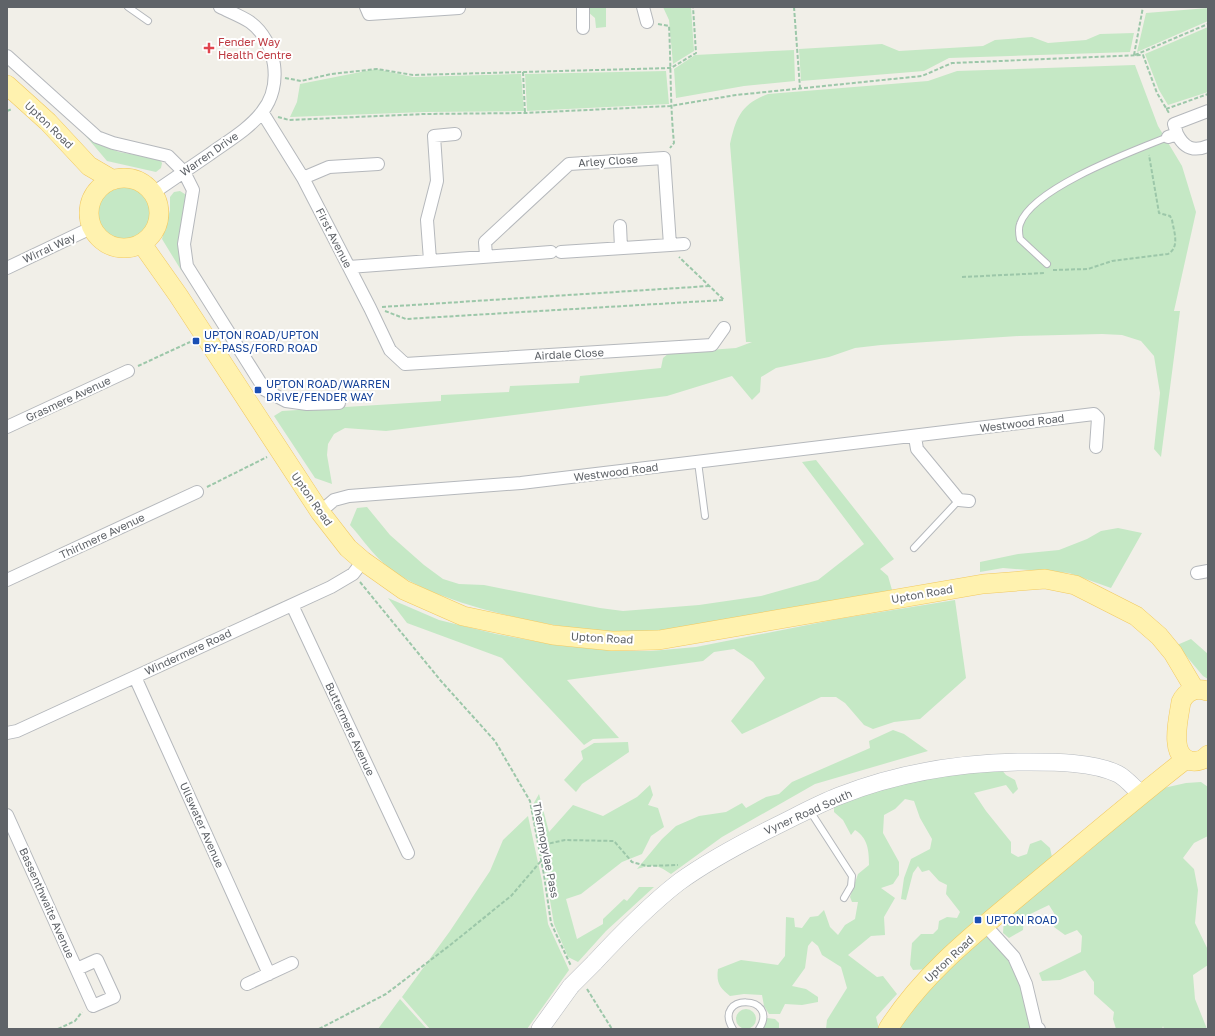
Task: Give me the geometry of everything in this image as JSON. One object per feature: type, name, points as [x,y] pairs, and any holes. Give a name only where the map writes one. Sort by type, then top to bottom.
[{"type":"main road","name":"Upton Road","points":[[7,85],[48,122],[89,166],[113,180]]},
{"type":"main road","name":"Upton Road","points":[[89,166],[96,192]]},
{"type":"main road","points":[[124,178],[135,180],[145,185],[153,194],[158,204],[159,215],[151,236],[142,244],[131,248],[114,247],[98,238],[91,228],[88,209],[96,192],[103,184],[124,178]]},
{"type":"main road","name":"Upton Road","points":[[142,244],[320,512],[348,548],[358,567],[404,590],[463,616],[553,635],[612,641],[659,640],[983,584],[1045,579],[1074,585],[1136,616],[1159,636],[1202,691]]},
{"type":"main road","points":[[1202,691],[1184,696],[1177,733],[1177,747],[1186,759],[1198,761],[1207,758]]},
{"type":"main road","name":"Upton Road","points":[[888,1029],[910,998],[930,975],[985,925],[1141,794],[1186,759]]},
{"type":"street","points":[[220,7],[250,22],[262,35],[271,50],[274,76],[272,90],[262,112]]},
{"type":"street","points":[[582,7],[583,28]]},
{"type":"street","points":[[643,7],[647,22]]},
{"type":"street","points":[[368,10],[460,11]]},
{"type":"street","points":[[7,56],[97,137],[113,143],[168,156],[184,172],[193,190],[193,201],[184,244],[187,266],[265,390],[286,401],[307,404],[339,403]]},
{"type":"street","points":[[1208,111],[1173,132],[1182,143],[1190,148],[1208,146]]},
{"type":"street","name":"Warren Drive","points":[[153,194],[244,129],[262,112]]},
{"type":"street","name":"First Avenue","points":[[262,112],[303,178],[390,350],[405,364]]},
{"type":"street","points":[[430,260],[427,220],[437,181],[434,136],[455,134]]},
{"type":"street","points":[[664,158],[668,245]]},
{"type":"street","name":"Arley Close","points":[[486,256],[485,242],[569,164],[664,158]]},
{"type":"street","points":[[303,178],[329,167],[378,164]]},
{"type":"street","points":[[620,226],[621,248]]},
{"type":"street","name":"Wirral Way","points":[[7,268],[91,228]]},
{"type":"street","points":[[349,268],[430,260],[684,244]]},
{"type":"street","name":"Airdale Close","points":[[405,364],[712,345],[724,328]]},
{"type":"street","name":"Grasmere Avenue","points":[[7,427],[128,371]]},
{"type":"street","name":"Westwood Road","points":[[320,512],[334,500],[349,496],[514,484],[915,437],[1094,414],[1098,418],[1096,448]]},
{"type":"street","points":[[915,437],[918,449],[964,501]]},
{"type":"street","name":"Thirlmere Avenue","points":[[7,580],[197,492]]},
{"type":"street","name":"Windermere Road","points":[[7,733],[17,731],[331,587],[358,567]]},
{"type":"street","name":"Buttermere Avenue","points":[[292,605],[408,852]]},
{"type":"street","name":"Ullswater Avenue","points":[[135,677],[269,974]]},
{"type":"street","name":"Vyner Road South","points":[[540,1029],[576,981],[621,934],[679,883],[707,863],[810,809],[840,796],[890,780],[943,768],[989,763],[1036,762],[1095,766],[1119,774],[1141,794]]},
{"type":"street","name":"Bassenthwaite Avenue","points":[[7,816],[93,1006],[114,997],[97,960],[77,969]]},
{"type":"street","points":[[985,925],[1014,957],[1026,984],[1036,1026],[1039,1029]]},
{"type":"street","points":[[247,984],[292,963]]},
{"type":"lane","points":[[128,7],[148,21]]},
{"type":"lane","points":[[1047,264],[1020,239],[1020,225],[1024,216],[1039,201],[1074,177],[1148,145],[1173,132]]},
{"type":"lane","points":[[698,462],[705,516]]},
{"type":"lane","points":[[914,548],[964,501]]},
{"type":"lane","points":[[810,809],[852,876],[851,886],[844,898]]},
{"type":"lane","points":[[733,1029],[729,1020],[731,1010],[739,1003],[744,1001],[755,1004],[760,1008],[763,1019],[759,1029]]},
{"type":"path","points":[[274,76],[301,81],[331,74],[376,69],[413,75],[671,68],[696,53],[693,7]]},
{"type":"path","points":[[794,7],[800,88]]},
{"type":"path","points":[[1134,55],[1143,7]]},
{"type":"path","points":[[647,22],[669,26],[671,68],[670,106],[674,143],[664,158]]},
{"type":"path","points":[[1134,55],[1208,24]]},
{"type":"path","points":[[262,112],[289,120],[424,114],[525,113],[670,106],[736,95],[922,76],[952,62],[1143,55],[1157,93],[1166,109],[1173,132]]},
{"type":"path","points":[[523,72],[525,113]]},
{"type":"path","points":[[1166,109],[1208,94]]},
{"type":"path","points":[[962,277],[1044,273],[1050,270],[1088,269],[1112,260],[1168,254],[1173,251],[1175,247],[1172,220],[1170,216],[1159,212],[1148,145]]},
{"type":"path","points":[[370,308],[406,319],[724,300],[668,245]]},
{"type":"path","points":[[370,308],[709,286]]},
{"type":"path","points":[[128,371],[203,336]]},
{"type":"path","points":[[197,492],[279,451]]},
{"type":"path","name":"Thermopylae Pass","points":[[358,567],[440,681],[495,740],[530,801],[551,923],[576,981],[612,1029]]},
{"type":"path","points":[[538,846],[565,840],[614,841],[632,862],[647,866],[684,864]]},
{"type":"path","points":[[319,1029],[386,994],[511,896],[541,861]]},
{"type":"path","points":[[58,1029],[75,1021],[91,1001]]},
{"type":"green space","points":[[588,7],[606,7],[606,27],[596,28],[595,18],[588,12]]},
{"type":"green space","points":[[663,7],[691,7],[694,51],[673,64],[669,20]]},
{"type":"green space","points":[[1208,8],[1208,21],[1137,52],[1146,13]]},
{"type":"green space","points":[[1208,27],[1208,92],[1168,105],[1159,90],[1145,54]]},
{"type":"green space","points":[[1134,33],[1130,52],[949,58],[924,71],[801,81],[799,49],[882,44],[899,51],[983,46],[995,40],[1032,37],[1048,43],[1086,40],[1100,34]]},
{"type":"green space","points":[[794,50],[795,81],[744,86],[676,98],[674,69],[695,55]]},
{"type":"green space","points":[[1135,65],[1158,126],[1182,166],[1196,212],[1174,311],[1180,311],[1161,457],[1154,449],[1160,393],[1154,356],[1141,341],[1122,335],[1102,334],[1019,336],[855,348],[829,357],[776,368],[761,377],[760,392],[752,400],[732,376],[667,396],[386,431],[345,428],[334,434],[328,444],[327,455],[332,484],[315,478],[274,416],[282,411],[441,401],[441,395],[509,392],[510,386],[579,383],[580,376],[661,368],[663,358],[669,353],[736,348],[752,342],[746,342],[730,144],[741,113],[752,102],[768,94],[928,81],[957,71]]},
{"type":"green space","points":[[376,69],[413,77],[521,74],[524,111],[425,112],[290,117],[297,102],[300,84]]},
{"type":"green space","points":[[666,71],[669,104],[527,111],[525,74]]},
{"type":"green space","points":[[79,128],[95,143],[119,152],[159,159],[162,163],[161,168],[156,172],[107,161]]},
{"type":"green space","points":[[124,185],[134,187],[143,193],[149,202],[151,212],[149,222],[143,231],[134,237],[124,239],[114,237],[105,231],[99,222],[97,212],[99,202],[105,193],[114,187]]},
{"type":"green space","points":[[180,191],[188,196],[180,260],[181,270],[162,239],[170,210],[170,197],[174,192]]},
{"type":"green space","points":[[816,460],[894,559],[880,569],[888,576],[892,590],[766,616],[702,627],[639,632],[587,630],[536,622],[502,614],[454,600],[420,587],[391,569],[379,559],[350,525],[357,508],[367,507],[390,535],[424,565],[443,579],[459,584],[484,585],[600,608],[623,611],[699,605],[761,596],[818,580],[864,544],[802,462]]},
{"type":"green space","points":[[1118,528],[1142,533],[1111,588],[1069,573],[1003,568],[980,572],[980,562],[1018,554],[1059,550],[1087,539],[1101,531]]},
{"type":"green space","points":[[388,598],[439,620],[496,634],[556,645],[615,651],[651,651],[696,647],[838,619],[955,600],[966,678],[920,719],[894,722],[873,729],[864,725],[845,703],[836,697],[821,697],[742,734],[731,721],[765,678],[753,662],[734,649],[714,652],[703,661],[567,680],[619,738],[593,739],[584,745],[502,658],[407,623]]},
{"type":"green space","points":[[1191,639],[1208,654],[1208,679],[1203,676],[1177,645]]},
{"type":"green space","points":[[893,730],[904,734],[928,751],[815,784],[722,837],[671,874],[662,868],[655,866],[647,866],[637,869],[662,839],[676,826],[699,816],[726,812],[742,803],[746,808],[766,797],[779,794],[792,782],[870,748],[869,741]]},
{"type":"green space","points":[[628,742],[629,752],[582,784],[576,792],[564,780],[583,759],[581,751],[594,743]]},
{"type":"green space","points":[[995,762],[1006,775],[1015,780],[1018,789],[1013,794],[1006,785],[974,793],[986,811],[1011,842],[1011,853],[1018,857],[1027,854],[1030,844],[1041,840],[1050,848],[1052,857],[1046,866],[929,969],[913,970],[910,965],[912,943],[921,934],[933,934],[938,929],[939,921],[947,917],[957,918],[960,912],[946,894],[947,885],[939,881],[929,870],[922,872],[918,866],[913,873],[906,900],[901,899],[904,878],[911,859],[930,849],[932,839],[920,818],[914,801],[905,799],[895,809],[884,815],[883,833],[899,862],[899,875],[893,884],[881,888],[895,898],[884,917],[885,935],[871,936],[848,955],[877,977],[883,976],[897,994],[876,1017],[879,1029],[826,1029],[827,1020],[847,988],[841,967],[822,955],[818,946],[812,941],[808,946],[805,968],[792,986],[806,989],[818,997],[818,1002],[802,1005],[785,1004],[780,1014],[769,1014],[764,1006],[762,995],[744,994],[730,996],[721,988],[718,982],[718,969],[741,960],[778,965],[785,956],[786,917],[794,918],[795,927],[802,928],[810,917],[818,916],[824,910],[830,927],[838,935],[845,925],[855,919],[858,902],[852,902],[850,897],[858,874],[869,865],[869,855],[867,845],[863,837],[855,830],[851,835],[843,820],[834,812],[834,803],[959,767]]},
{"type":"green space","points":[[1201,782],[1208,787],[1208,836],[1194,843],[1183,858],[1194,869],[1198,890],[1195,923],[1208,950],[1208,965],[1193,975],[1195,999],[1207,1029],[1164,1029],[1163,1026],[1162,1029],[1116,1029],[1113,1019],[1114,1012],[1094,994],[1094,982],[1085,970],[1060,980],[1042,981],[1039,973],[1081,952],[1082,936],[1077,930],[1065,935],[1054,927],[1057,918],[1049,905],[1024,917],[1023,930],[1009,938],[1003,933],[1004,920],[1088,852],[1135,808],[1159,789],[1186,783]]},
{"type":"green space","points":[[650,785],[653,795],[648,805],[658,808],[664,827],[651,836],[642,854],[622,862],[581,894],[566,899],[577,939],[603,924],[603,919],[624,899],[627,901],[639,887],[654,887],[606,931],[578,962],[568,957],[554,924],[546,877],[531,808],[539,794],[549,832],[573,805],[603,816],[637,797]]},
{"type":"green space","points":[[528,816],[542,881],[548,924],[569,970],[527,1029],[430,1029],[402,997],[450,931],[490,871],[503,840]]},
{"type":"green space","points":[[986,935],[1015,963],[1035,1029],[897,1029],[924,993]]},
{"type":"green space","points":[[400,999],[427,1029],[378,1029]]},
{"type":"green space","points":[[746,1009],[753,1012],[756,1019],[753,1026],[746,1029],[739,1026],[736,1019],[739,1012]]},
{"type":"green space","points":[[767,1018],[775,1019],[779,1023],[779,1029],[761,1029]]},
{"type":"place","name":"Fender Way Health Centre","points":[[209,48]]},
{"type":"place","name":"UPTON ROAD/UPTON BY-PASS/FORD ROAD","points":[[196,341]]},
{"type":"place","name":"UPTON ROAD/WARREN DRIVE/FENDER WAY","points":[[258,390]]},
{"type":"place","name":"UPTON ROAD","points":[[978,920]]}]
